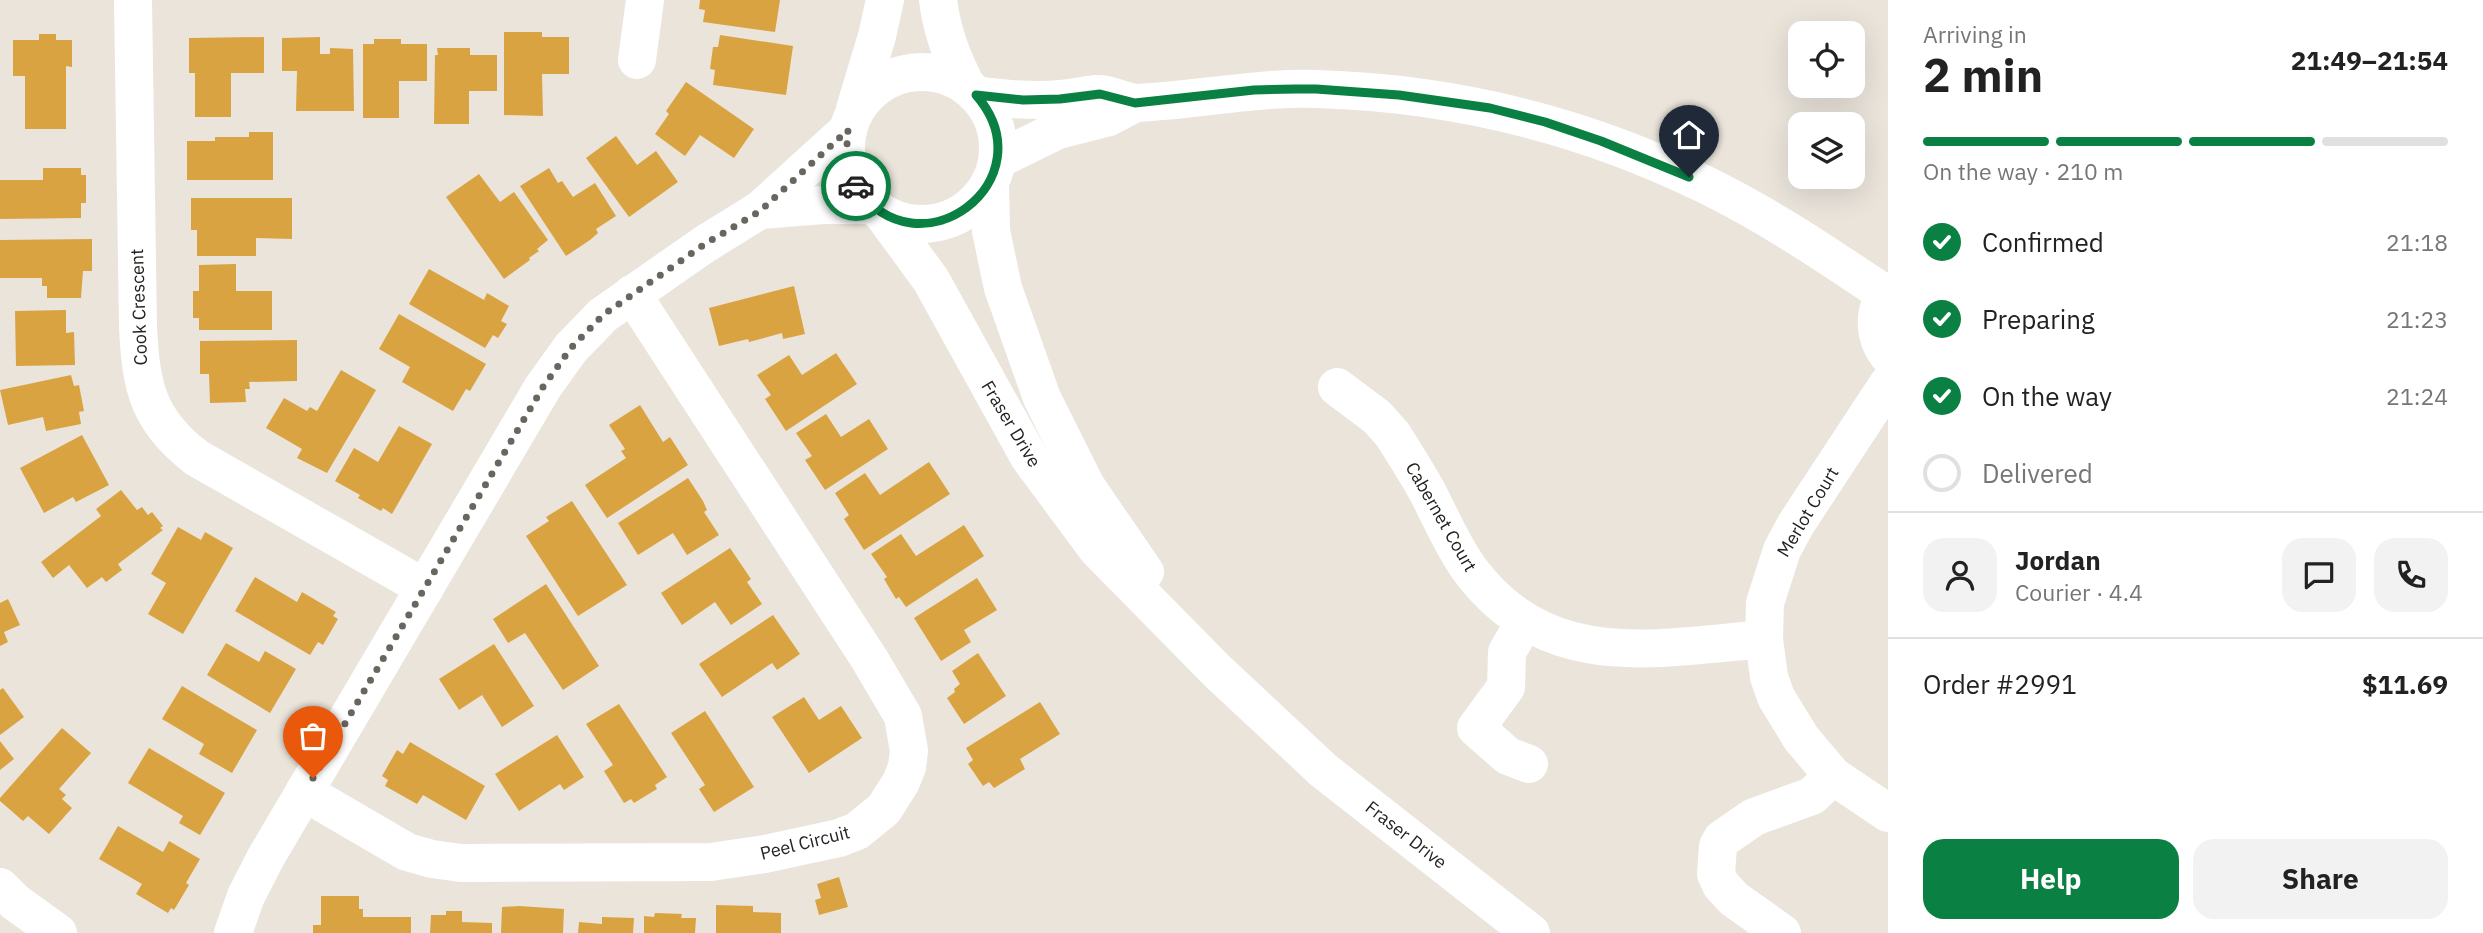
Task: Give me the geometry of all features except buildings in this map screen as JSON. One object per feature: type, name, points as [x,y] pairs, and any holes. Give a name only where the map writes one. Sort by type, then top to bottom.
[{"type":"street","name":"Cook Crescent","points":[[133,0],[138,327],[140,363],[148,401],[169,433],[197,458],[425,588]]},
{"type":"street","points":[[636,60],[645,0]]},
{"type":"street","points":[[877,209],[855,184],[846,159],[850,122],[877,36],[885,0]]},
{"type":"street","points":[[938,0],[952,58],[972,91],[984,104],[995,127],[993,171]]},
{"type":"street","points":[[233,933],[246,896],[304,792],[543,387],[571,348],[603,315],[705,244],[760,211],[850,122],[874,89],[888,79],[903,74],[932,72],[956,80],[972,91],[1023,100],[1100,94],[1135,103],[1254,90],[1316,89],[1440,100],[1531,118],[1601,141],[1706,185],[1887,292],[1878,312],[1877,323],[1881,343],[1888,355]]},
{"type":"street","points":[[760,211],[843,204],[877,209],[907,222],[933,223],[946,220],[968,208],[993,171],[1058,131],[1109,117],[1135,103]]},
{"type":"street","name":"Fraser Drive","points":[[993,171],[991,231],[1003,288],[1042,398],[1086,486],[1144,571],[1164,615]]},
{"type":"street","name":"Fraser Drive","points":[[877,209],[931,281],[1028,457],[1097,549],[1217,671],[1323,770],[1531,933]]},
{"type":"street","name":"Peel Circuit","points":[[304,792],[407,852],[461,863],[711,862],[765,854],[839,838],[857,831],[884,809],[894,796],[907,767],[909,751],[903,716],[870,660],[632,294]]},
{"type":"street","name":"Merlot Court","points":[[1888,384],[1796,524],[1782,550],[1765,603],[1764,639],[1769,677],[1776,697],[1801,738],[1833,776],[1888,813]]},
{"type":"street","name":"Cabernet Court","points":[[1337,387],[1386,427],[1427,491],[1450,538],[1469,568],[1490,595],[1525,621],[1559,638],[1602,648],[1764,639]]},
{"type":"street","points":[[1525,621],[1507,652],[1506,687],[1476,728],[1508,756],[1529,764]]},
{"type":"street","points":[[1782,933],[1734,899],[1721,885],[1716,874],[1718,846],[1722,839],[1754,817],[1812,796],[1833,776]]},
{"type":"street","points":[[0,887],[15,902],[58,933]]},
{"type":"way so far","points":[[313,778],[543,387],[571,348],[603,315],[705,244],[760,211],[848,130],[846,159],[856,186]]},
{"type":"route","points":[[856,186],[871,205],[882,213],[907,222],[933,223],[946,220],[968,208],[990,182],[998,149],[995,127],[984,104],[976,95],[1023,100],[1100,94],[1135,103],[1254,90],[1316,89],[1399,95],[1490,108],[1545,122],[1601,141],[1689,177]]}]
